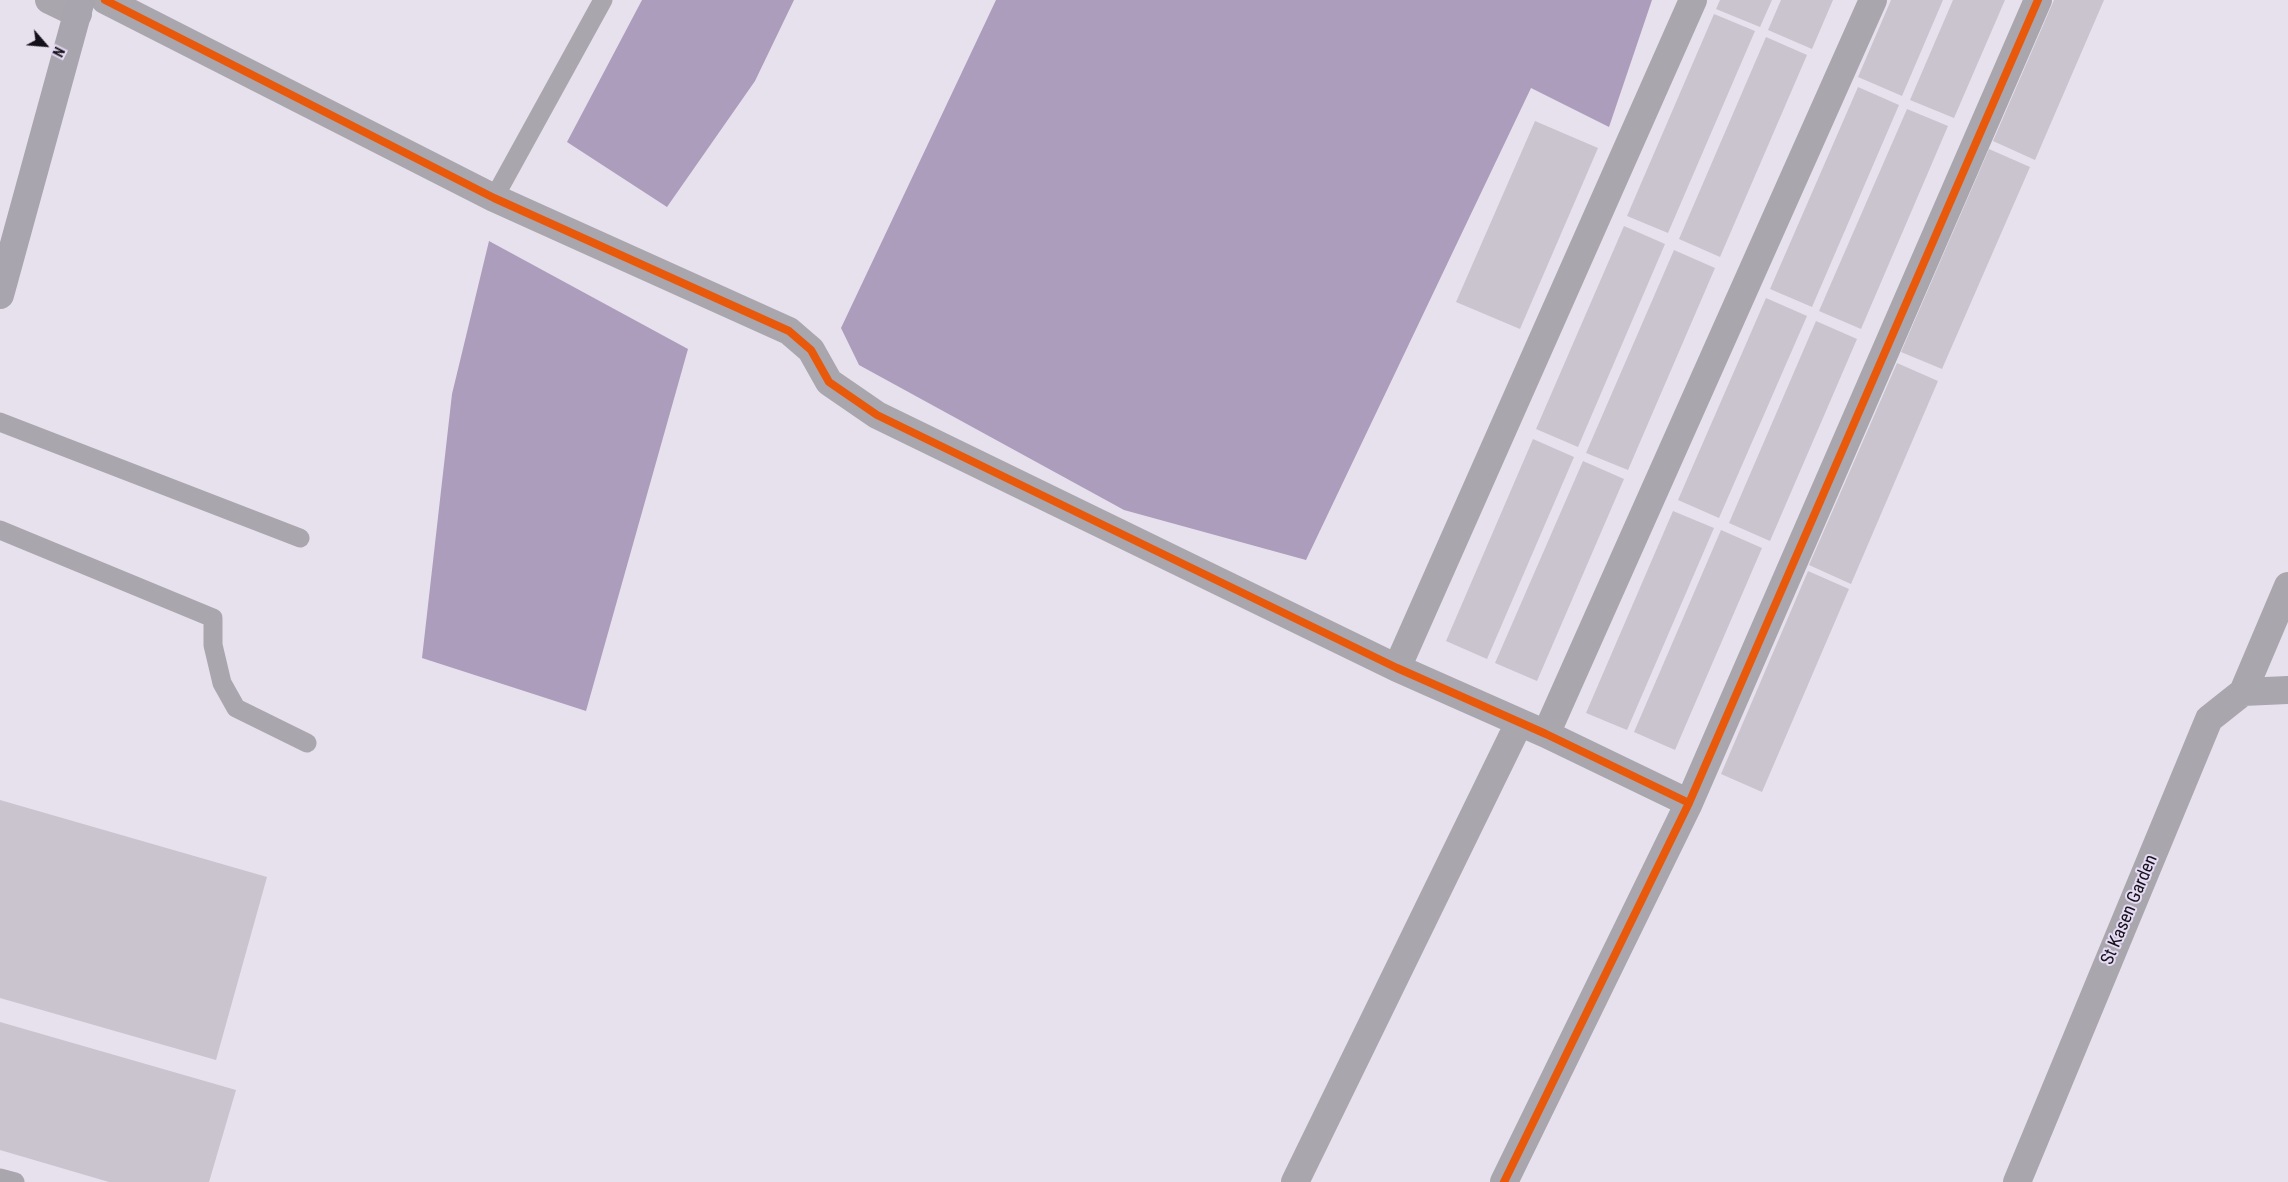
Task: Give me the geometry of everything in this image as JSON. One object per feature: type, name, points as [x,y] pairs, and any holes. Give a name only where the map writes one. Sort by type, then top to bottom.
[{"type":"street","points":[[2,279],[80,7],[49,0]]},
{"type":"street","points":[[105,0],[494,198],[789,331],[811,350],[829,382],[877,415],[1397,668],[1546,734],[1689,803]]},
{"type":"street","points":[[1397,668],[1694,0]]},
{"type":"street","points":[[1546,734],[1873,0]]},
{"type":"street","points":[[1504,1182],[1689,803],[2038,0]]},
{"type":"street","points":[[2288,586],[2243,692],[2288,690]]},
{"type":"street","name":"St Kasen Garden","points":[[2017,1182],[2209,719],[2243,692]]},
{"type":"street","points":[[1294,1182],[1519,723]]},
{"type":"lane","points":[[494,198],[603,0]]},
{"type":"lane","points":[[0,422],[300,538]]},
{"type":"lane","points":[[0,530],[213,618],[213,645],[222,683],[236,708],[307,743]]},
{"type":"lane","points":[[0,1178],[15,1182]]},
{"type":"shaded area","points":[[642,0],[794,0],[755,81],[667,207],[567,142]]},
{"type":"shaded area","points":[[996,0],[1652,0],[1609,127],[1531,88],[1306,560],[1124,510],[859,365],[841,328]]},
{"type":"shaded area","points":[[489,241],[688,349],[586,711],[422,658],[452,394]]},
{"type":"building","points":[[1720,0],[1772,0],[1760,27],[1716,9]]},
{"type":"building","points":[[1781,0],[1833,0],[1812,49],[1768,30]]},
{"type":"building","points":[[1891,0],[1943,0],[1902,96],[1858,77]]},
{"type":"building","points":[[1953,0],[2005,0],[1954,118],[1910,100]]},
{"type":"building","points":[[2054,0],[2104,0],[2035,160],[1993,141]]},
{"type":"building","points":[[1714,14],[1755,31],[1668,233],[1627,216]]},
{"type":"building","points":[[1766,37],[1807,55],[1720,257],[1679,239]]},
{"type":"building","points":[[1858,87],[1899,105],[1812,307],[1770,289]]},
{"type":"building","points":[[1907,109],[1948,126],[1861,329],[1819,311]]},
{"type":"building","points":[[1535,121],[1598,148],[1520,329],[1456,302]]},
{"type":"building","points":[[1989,149],[2030,167],[1942,369],[1901,352]]},
{"type":"building","points":[[1624,226],[1665,244],[1578,447],[1536,429]]},
{"type":"building","points":[[1674,250],[1715,268],[1628,470],[1586,453]]},
{"type":"building","points":[[1766,298],[1807,316],[1719,518],[1678,500]]},
{"type":"building","points":[[1816,321],[1857,339],[1770,541],[1729,523]]},
{"type":"building","points":[[1897,363],[1938,381],[1851,584],[1809,565]]},
{"type":"building","points":[[1533,439],[1574,457],[1487,659],[1446,641]]},
{"type":"building","points":[[1583,461],[1624,479],[1537,681],[1495,663]]},
{"type":"building","points":[[1673,511],[1714,528],[1627,730],[1586,713]]},
{"type":"building","points":[[1721,530],[1762,548],[1675,750],[1634,732]]},
{"type":"building","points":[[1808,571],[1849,589],[1762,792],[1721,774]]},
{"type":"building","points":[[0,800],[267,877],[216,1060],[0,998]]},
{"type":"building","points":[[0,1022],[236,1090],[209,1182],[109,1182],[0,1150]]},
{"type":"cycle path","points":[[105,0],[494,198],[789,331],[811,350],[829,382],[877,415],[1397,668],[1546,734],[1689,803]]},
{"type":"cycle path","points":[[1504,1182],[1689,803],[2038,0]]}]
